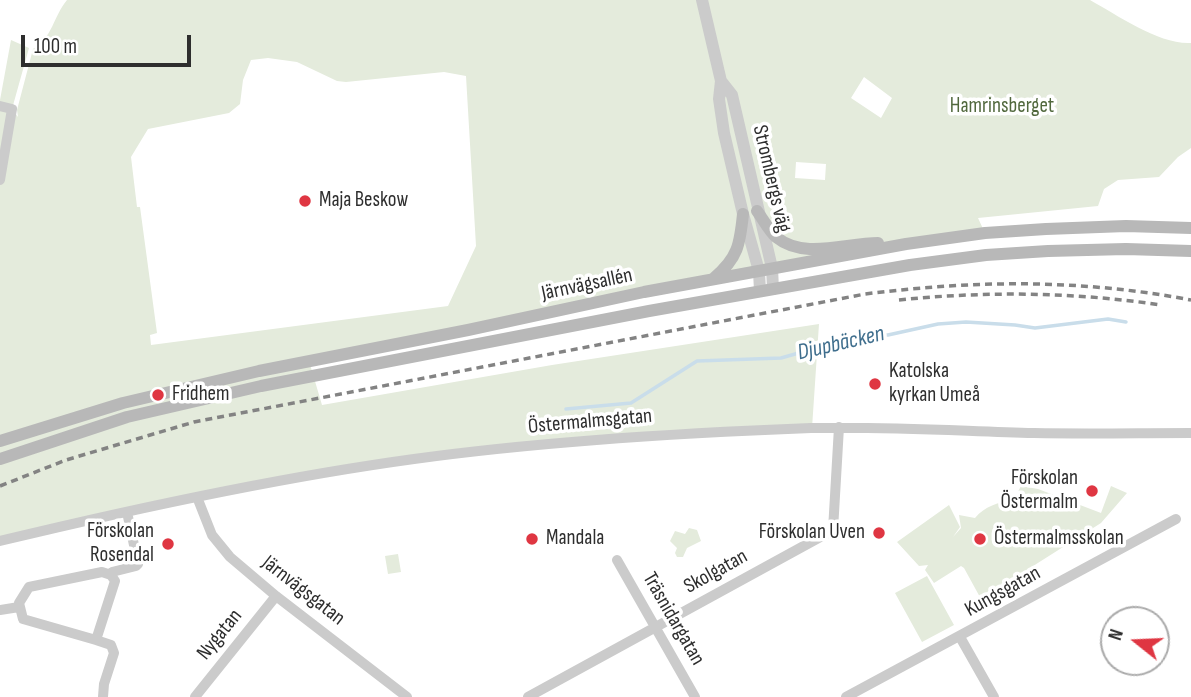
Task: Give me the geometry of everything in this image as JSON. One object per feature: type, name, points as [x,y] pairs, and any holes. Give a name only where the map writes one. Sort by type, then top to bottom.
[{"type":"main road","points":[[757,211],[775,236],[804,250],[857,243],[906,244]]},
{"type":"main road","points":[[711,280],[728,266],[735,255],[740,242],[743,214]]},
{"type":"main road","name":"Järnvägsallén","points":[[0,441],[123,403],[259,371],[711,280],[906,244],[985,233],[1046,229],[1126,226],[1191,228]]},
{"type":"main road","name":"Järnvägsallén","points":[[0,459],[127,417],[198,400],[909,265],[986,255],[1126,249],[1191,251]]},
{"type":"street","name":"Strombergs väg","points":[[702,0],[721,81],[720,110],[743,214],[765,270]]},
{"type":"street","name":"Strombergs väg","points":[[721,81],[732,95],[757,211],[767,290]]},
{"type":"street","points":[[0,106],[12,109],[0,180]]},
{"type":"street","name":"Östermalmsgatan","points":[[0,541],[269,482],[415,459],[538,445],[839,427],[1035,433],[1191,433]]},
{"type":"street","name":"Skolgatan","points":[[528,697],[833,530],[839,427]]},
{"type":"street","name":"Järnvägsgatan","points":[[197,498],[212,535],[223,551],[276,596],[407,697]]},
{"type":"street","points":[[111,575],[112,572],[138,564],[127,512]]},
{"type":"street","name":"Kungsgatan","points":[[846,697],[960,638],[1176,519]]},
{"type":"street","name":"Träsnidargatan","points":[[617,560],[695,697]]},
{"type":"street","points":[[96,640],[115,581],[111,575],[102,572],[29,587],[23,594],[19,607],[23,619],[111,645],[114,653],[104,684],[103,697]]},
{"type":"street","name":"Nygatan","points":[[195,697],[276,596]]},
{"type":"street","points":[[0,610],[19,607]]},
{"type":"street","points":[[960,638],[994,697]]},
{"type":"green space","name":"Hamrinsberget","points":[[67,0],[1090,0],[1153,34],[1191,43],[1191,148],[1159,177],[1118,180],[1104,189],[1098,206],[978,218],[985,233],[309,361],[322,405],[552,365],[819,324],[812,428],[562,443],[269,482],[0,541],[0,100],[11,40],[29,48],[12,109],[18,117],[17,110],[33,49],[45,39]],"holes":[[[268,58],[297,62],[337,81],[346,82],[444,72],[466,76],[476,246],[448,306],[151,345],[150,335],[157,333],[131,157],[148,129],[229,113],[240,104],[243,80],[251,60]],[[864,77],[892,98],[881,118],[851,98]],[[796,162],[826,164],[825,180],[795,178]]]},
{"type":"green space","points":[[1021,486],[1038,489],[1101,513],[1111,486],[1127,493],[1101,523],[981,599],[964,568],[961,566],[934,583],[925,570],[928,565],[919,566],[897,542],[949,505],[960,527],[953,537],[961,528],[959,515],[975,518],[992,505],[1013,501]]},
{"type":"green space","points":[[689,528],[697,530],[701,541],[687,548],[683,557],[677,557],[677,548],[670,541],[675,531],[685,534]]},
{"type":"green space","points":[[398,554],[401,572],[388,574],[385,556]]},
{"type":"green space","points":[[927,576],[954,625],[922,642],[895,593]]},
{"type":"waterway","name":"Djupbäcken","points":[[566,409],[631,403],[697,361],[781,358],[866,334],[888,335],[938,324],[966,322],[1035,328],[1108,319],[1126,322]]},
{"type":"railway","points":[[0,486],[66,460],[194,422],[865,294],[948,286],[1028,284],[1109,288],[1191,300]]},
{"type":"railway","points":[[899,300],[1030,294],[1096,297],[1161,305]]},
{"type":"place","name":"Maja Beskow","points":[[305,201]]},
{"type":"place","name":"Katolska kyrkan Umeå","points":[[875,384]]},
{"type":"place","name":"Fridhem","points":[[158,395]]},
{"type":"place","name":"Förskolan Östermalm","points":[[1092,491]]},
{"type":"place","name":"Förskolan Uven","points":[[879,533]]},
{"type":"place","name":"Mandala","points":[[532,539]]},
{"type":"place","name":"Östermalmsskolan","points":[[980,539]]},
{"type":"place","name":"Förskolan Rosendal","points":[[168,544]]}]
